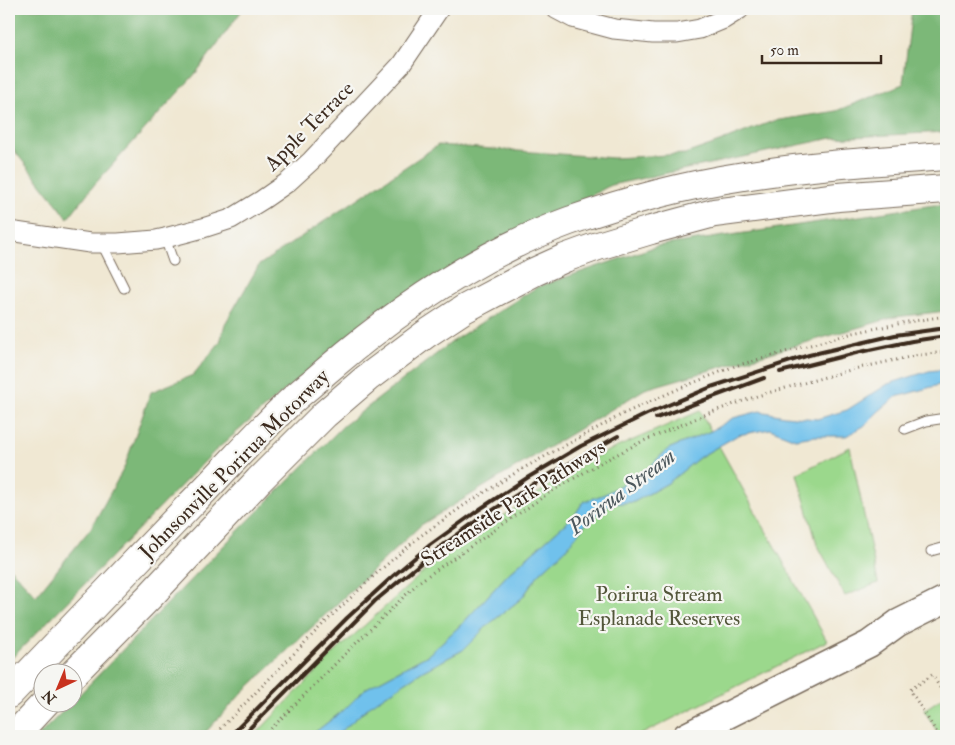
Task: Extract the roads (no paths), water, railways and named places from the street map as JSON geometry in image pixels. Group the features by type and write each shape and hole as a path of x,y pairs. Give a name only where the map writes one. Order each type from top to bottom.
{"highway":[{"name":"Johnsonville Porirua Motorway","path":"9,694 288,404 365,339 446,281 491,256 567,222 653,195 743,176 840,164 946,156"},
{"name":"Johnsonville Porirua Motorway","path":"82,665 325,414 367,378 426,334 464,309 565,258 598,246 714,213 838,197 946,189"},
{"path":"14,736 37,712"}],"main road":[{"path":"686,736 869,644 898,623 946,599"},
{"path":"869,644 895,636 946,612"}],"street":[{"name":"Apple Terrace","path":"9,231 96,244 156,240 231,219 288,182 311,161 401,65 439,9"},
{"path":"556,9 573,18 614,29 652,33 677,33 700,29 724,19 740,9"}],"lane":[{"path":"166,238 173,261"},
{"path":"96,244 124,288"},
{"path":"905,429 926,421 946,418"},
{"path":"931,551 946,547"}],"water":[{"name":"Porirua Stream","path":"946,369 946,383 896,397 864,426 846,436 815,436 795,439 770,429 738,435 700,457 668,483 634,502 610,504 588,521 566,549 538,575 522,598 488,625 463,650 423,671 371,705 336,736 310,736 344,710 365,689 428,655 463,623 509,573 575,515 583,502 605,494 645,471 668,449 711,431 733,418 760,411 784,416 817,419 847,410 888,384 929,371"}],"railway":[{"path":"230,736 347,618 430,545 527,478 581,446 647,414 711,387 809,355 895,335 946,328"},
{"path":"780,372 860,352 946,336"},
{"path":"656,418 764,378"},
{"path":"242,736 375,601 439,548 476,521 540,480 618,436"}],"park label":[{"name":"Porirua Stream Esplanade Reserves","path":"659,606"}]}
